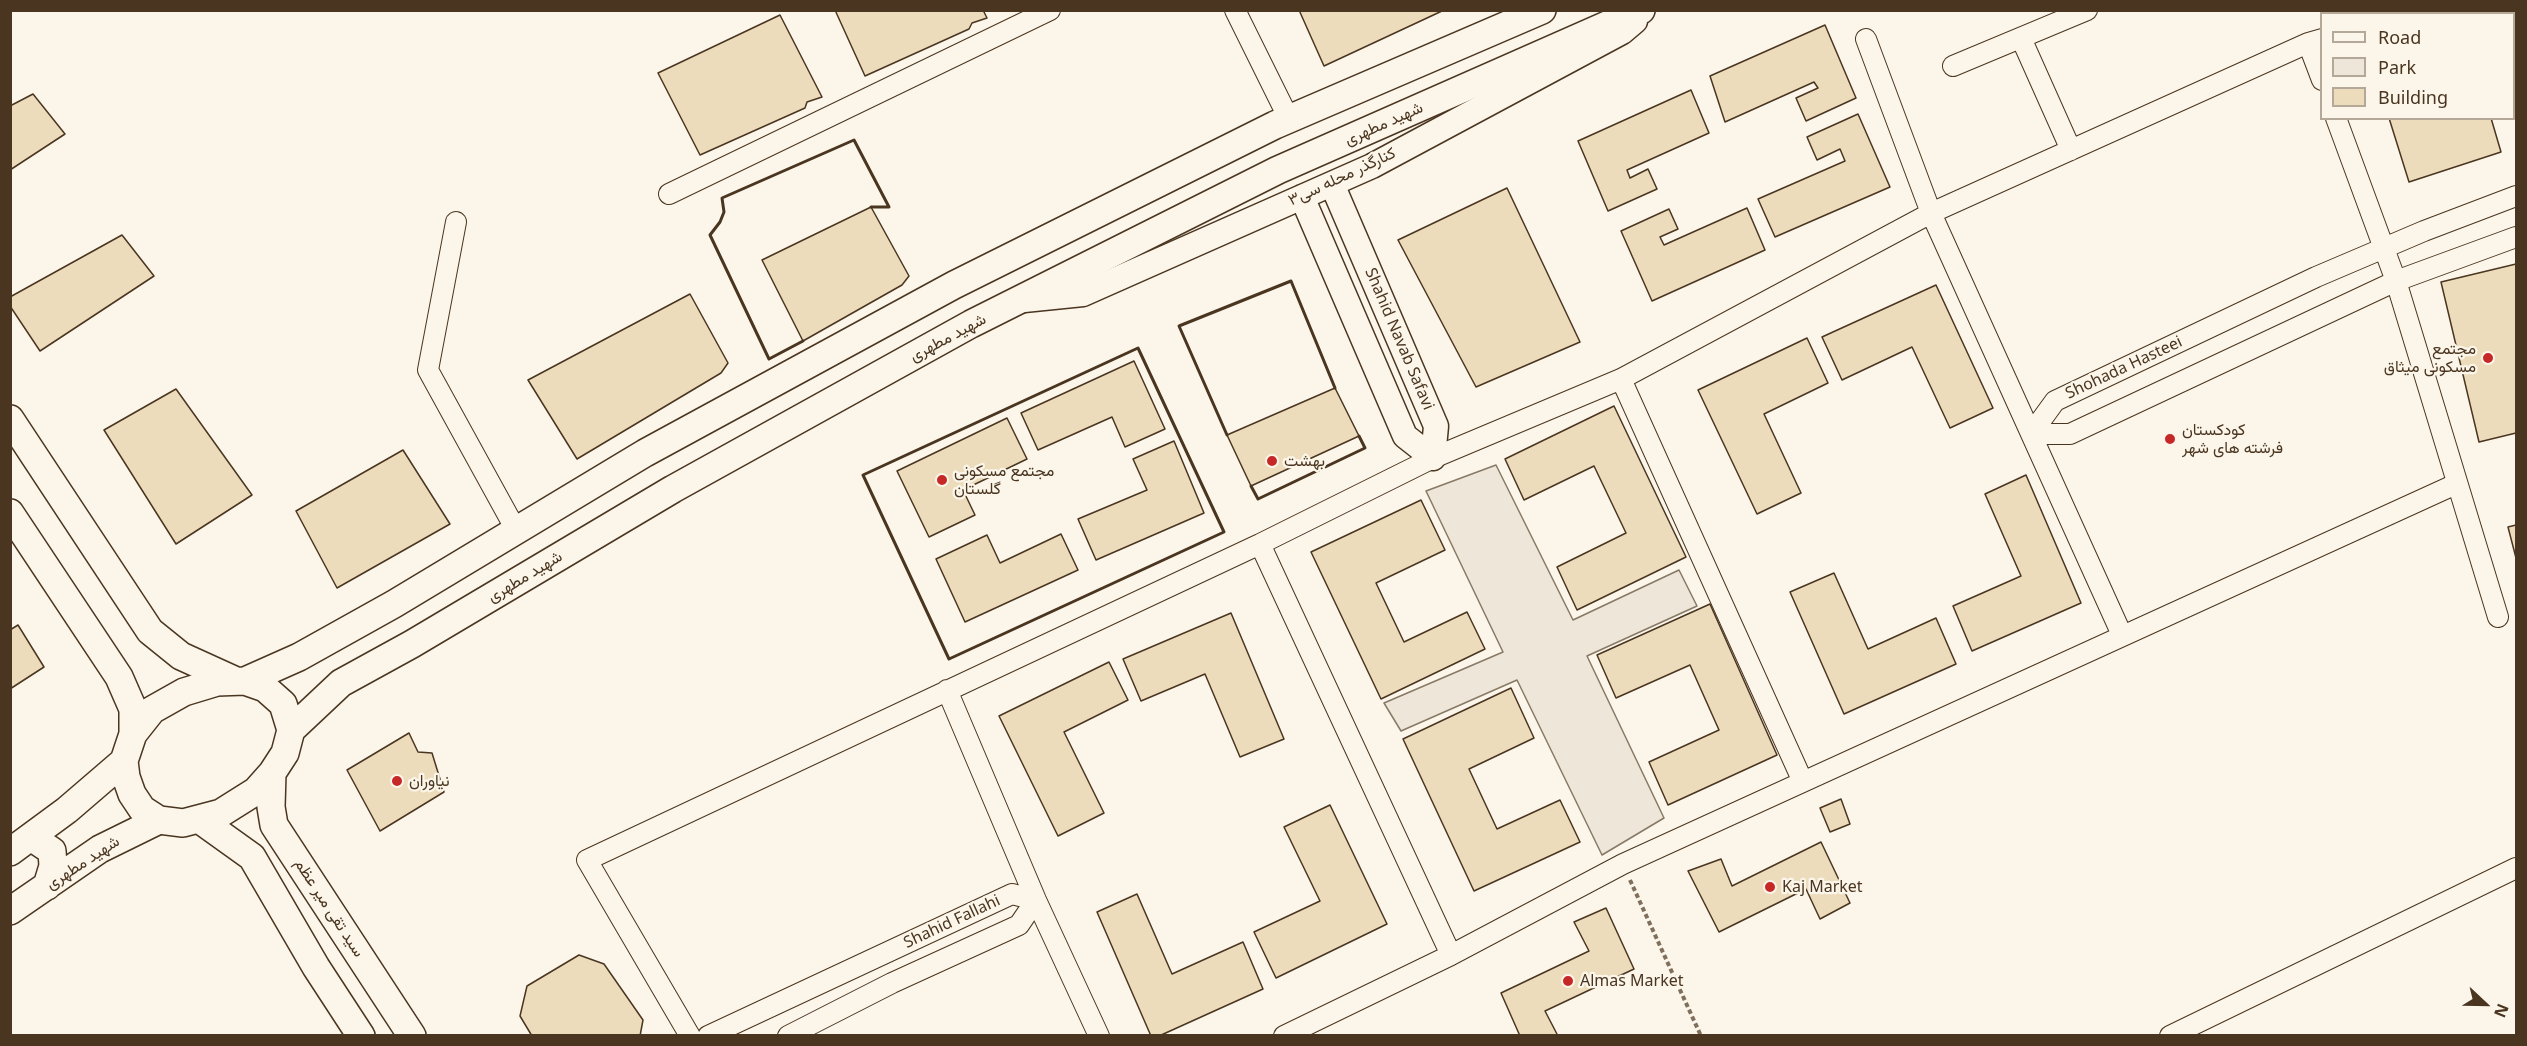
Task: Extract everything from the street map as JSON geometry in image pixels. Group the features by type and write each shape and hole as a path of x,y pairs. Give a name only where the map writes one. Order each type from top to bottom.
{"main road":[{"path":"133,734 152,710 184,692 217,682 241,681 299,657 645,453 954,285 1289,119 1542,10"},
{"name":"شهید مطهری","path":"291,730 341,683 673,489 1018,301 1278,170 1641,10"},
{"path":"10,419 150,631 181,656 241,681 265,688 283,704 291,730 285,753 256,791 221,813 183,823 159,820 142,809 132,794 126,777 124,761 133,734 133,709 119,677 10,513"},
{"path":"353,626 351,644 354,655 370,667"},
{"path":"21,844 67,810 124,761"},
{"name":"سید تقی میر عظم","path":"272,773 274,825 412,1035"},
{"path":"199,819 252,857 316,967 361,1035"},
{"name":"شهید مطهری","path":"10,911 100,849 159,820"},
{"path":"21,844 52,851 53,866 47,886"}],"street":[{"path":"669,194 1050,10"},
{"path":"1235,10 1289,119"},
{"name":"کنارگذر محله سی۳","path":"1018,301 1083,294 1372,166 1622,32 1648,10"},
{"path":"1953,66 2087,10"},
{"path":"2020,38 2071,150"},
{"path":"1866,39 1931,213 2122,635"},
{"path":"690,1035 587,860 1260,544 1433,458 1621,379 1931,213 2315,41 2320,69"},
{"path":"2337,120 2396,281 2498,617"},
{"name":"Shahid Navab Safavi","path":"1332,184 1436,426 1433,458"},
{"name":"Shohada Hasteei","path":"2031,434 2055,401 2316,277 2517,196"},
{"name":"Shahid Navab Safavi","path":"1302,197 1406,436 1433,458"},
{"path":"1320,238 1326,223 1336,220 1352,228"},
{"path":"456,222 428,370 516,530"},
{"path":"2031,434 2070,434 2396,281 2517,237"},
{"path":"1621,379 1803,782"},
{"path":"1284,1035 1450,955 1623,864 2456,484"},
{"path":"1260,544 1450,955"},
{"path":"947,690 1036,900 1099,1035"},
{"path":"2170,1035 2517,868"},
{"name":"Shahid Fallahi","path":"708,1035 1012,894 1036,900 1018,925 892,983 788,1035"}],"path":[{"path":"1623,864 1701,1035"}],"green space":[{"path":"1496,465 1573,620 1679,570 1697,606 1587,656 1664,818 1602,855 1517,680 1401,731 1384,703 1503,652 1426,491"}],"building":[{"path":"835,10 983,10 987,18 972,23 969,29 865,76"},
{"path":"1299,10 1441,10 1442,11 1324,66"},
{"path":"780,15 822,97 807,102 805,108 700,155 658,73"},
{"path":"1825,25 1856,98 1806,121 1796,98 1818,88 1814,82 1725,122 1710,76"},
{"path":"1691,90 1709,133 1627,170 1630,178 1648,169 1657,189 1608,211 1578,141"},
{"path":"33,94 65,134 10,170 10,106"},
{"path":"1858,114 1890,187 1775,237 1758,199 1845,161 1840,149 1817,160 1807,137"},
{"path":"2390,120 2492,120 2501,152 2409,182"},
{"path":"1507,188 1580,342 1476,387 1398,240"},
{"path":"871,207 909,276 902,285 803,341 762,260"},
{"path":"1747,208 1765,250 1652,301 1621,231 1669,209 1678,229 1660,237 1664,245"},
{"path":"122,235 154,276 40,351 10,306 10,297"},
{"name":"مجتمع مسکونی میثاق","path":"2516,264 2516,433 2479,442 2441,282"},
{"path":"1936,285 1993,408 1950,428 1912,347 1842,380 1822,337"},
{"path":"690,294 728,363 721,373 577,459 528,380"},
{"path":"1807,338 1828,383 1764,414 1801,493 1757,514 1698,390"},
{"name":"مجتمع مسکونی گلستان","path":"1134,361 1165,429 1125,447 1112,417 1038,450 1021,413"},
{"name":"بهشت","path":"1335,388 1359,436 1251,486 1227,435"},
{"path":"176,389 252,495 176,544 104,430"},
{"path":"1614,406 1686,557 1577,610 1557,567 1626,533 1594,466 1524,500 1505,459"},
{"name":"مجتمع مسکونی گلستان","path":"1007,418 1027,459 963,490 975,515 929,537 897,471"},
{"name":"مجتمع مسکونی گلستان","path":"1174,441 1204,513 1096,560 1078,519 1147,490 1133,459"},
{"path":"403,450 450,524 337,588 296,511"},
{"path":"2026,475 2081,603 1972,651 1953,606 2021,576 1985,494"},
{"path":"1421,500 1445,550 1376,583 1404,642 1467,612 1485,649 1381,699 1311,552"},
{"path":"2516,525 2516,558 2508,527"},
{"name":"مجتمع مسکونی گلستان","path":"1061,534 1078,570 965,622 936,559 987,535 1000,563"},
{"path":"1834,573 1868,649 1936,618 1956,664 1844,714 1790,592"},
{"path":"1710,604 1777,755 1668,805 1649,762 1719,730 1690,665 1616,698 1597,655"},
{"path":"1231,613 1284,739 1240,757 1205,674 1141,701 1123,659"},
{"path":"18,625 44,667 10,689 10,630"},
{"path":"1109,662 1128,700 1064,732 1104,813 1058,836 999,716"},
{"path":"1511,688 1534,738 1469,769 1497,829 1560,800 1580,842 1474,891 1403,739"},
{"name":"نیاوران","path":"409,733 418,752 432,753 444,792 380,831 347,770"},
{"path":"1841,799 1850,824 1830,832 1820,808"},
{"path":"1330,805 1387,924 1276,978 1254,932 1320,901 1284,827"},
{"name":"Kaj Market","path":"1821,842 1850,903 1820,919 1806,889 1719,932 1688,871 1721,859 1732,886"},
{"path":"1137,894 1172,974 1243,942 1263,989 1159,1036 1151,1036 1097,912"},
{"name":"Almas Market","path":"1606,908 1634,969 1545,1011 1558,1036 1520,1036 1501,993 1589,951 1574,922"},
{"path":"579,955 604,964 643,1020 640,1036 532,1036 520,1016 527,986"}],"wall":[{"path":"803,341 769,359 710,235 724,212 722,198 854,140 889,207 871,207"},
{"path":"1227,435 1179,326 1291,281 1335,388"},
{"path":"1138,348 1224,532 949,659 863,475 1138,348"},
{"path":"1251,486 1258,499 1365,448 1359,436"}],"place":[{"name":"مجتمع مسکونی میثاق","path":"2488,358"},
{"name":"کودکستان فرشته های شهر","path":"2170,439"},
{"name":"بهشت","path":"1272,461"},
{"name":"مجتمع مسکونی گلستان","path":"942,480"},
{"name":"نیاوران","path":"397,781"},
{"name":"Kaj Market","path":"1770,887"},
{"name":"Almas Market","path":"1568,981"}]}
